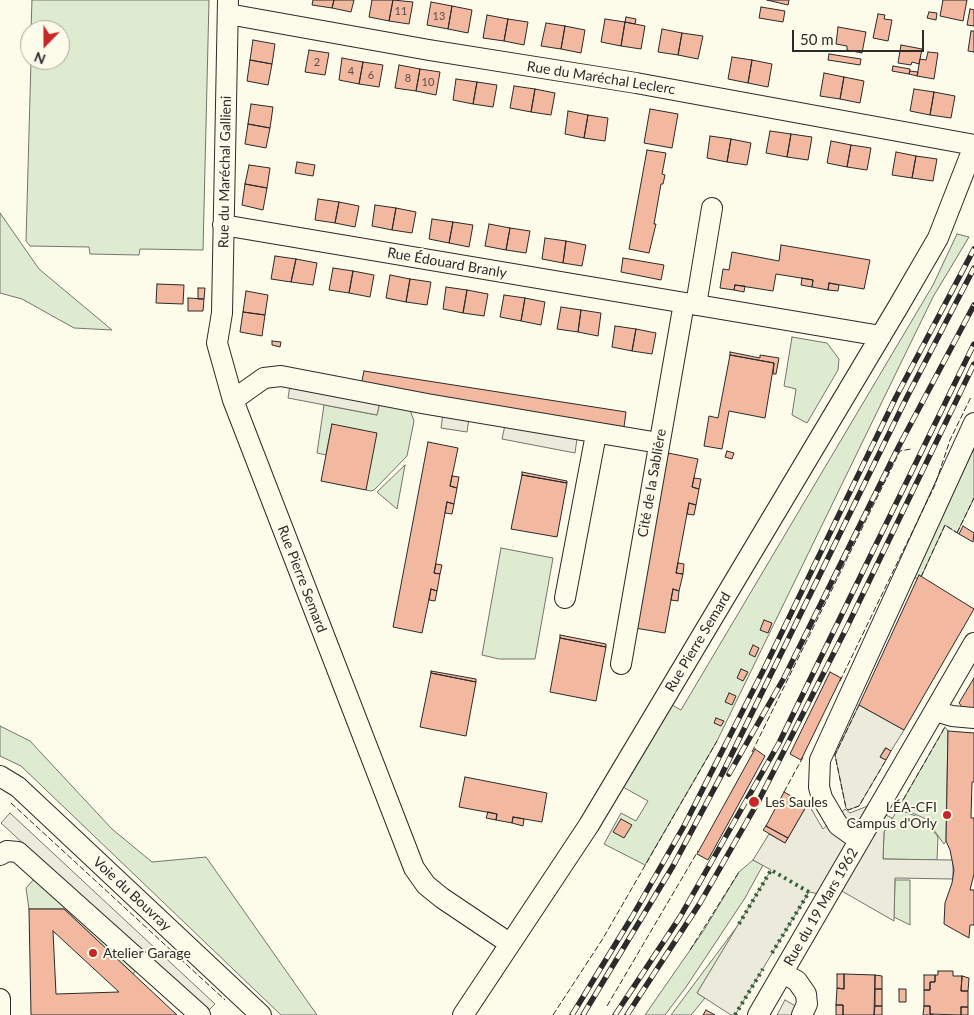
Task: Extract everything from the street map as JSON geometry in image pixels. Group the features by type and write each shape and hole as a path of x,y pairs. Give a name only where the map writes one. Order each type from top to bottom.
{"street":[{"name":"Rue du Maréchal Leclerc","path":"228,7 429,50 636,83 974,145"},
{"name":"Rue du Maréchal Gallieni","path":"217,343 222,313 228,7"},
{"name":"Rue Pierre Semard","path":"463,1015 589,825 881,336 938,238 974,145"},
{"name":"Cité de la Sablière","path":"621,664 684,303 712,208"},
{"name":"Rue Édouard Branly","path":"224,225 684,303"},
{"path":"684,303 881,336"},
{"name":"Rue Pierre Semard","path":"217,343 232,400 414,868 426,885 442,898 509,943"},
{"path":"232,400 264,378 281,376 596,434 659,443"},
{"path":"859,840 838,825 822,798 819,787 820,760 974,423"},
{"path":"565,598 596,434"},
{"name":"Rue du 19 Mars 1962","path":"758,1015 974,643"},
{"path":"935,711 952,716 974,718"},
{"name":"Voie du Bouvray","path":"0,776 18,787 250,1011"},
{"path":"0,855 7,851 18,852 200,1015"},
{"path":"783,973 797,981 806,994 807,1004 802,1015"},
{"path":"0,999 0,1015"}],"green space":[{"path":"32,0 209,0 203,250 140,249 139,255 90,254 89,247 30,246 26,241 31,70 70,70 70,20 31,20"},
{"path":"0,213 39,269 112,330 74,328 22,299 0,293"},
{"path":"957,234 969,237 933,297 717,741 645,865 604,844 621,813 636,821 648,801 623,787 672,705 681,710 933,285"},
{"path":"792,337 827,343 839,359 838,370 807,423 792,415 796,389 784,386"},
{"path":"380,401 410,410 414,421 407,456 371,491 366,490 332,424 326,455 317,453 324,405 377,415"},
{"path":"974,448 974,498 957,533 945,525 921,577 918,579 914,577"},
{"path":"405,465 397,509 377,492"},
{"path":"501,548 553,558 535,659 499,659 482,655"},
{"path":"0,726 30,741 112,829 152,862 206,857 317,1015 281,1015 21,766 0,756"},
{"path":"945,727 948,731 946,841 944,844 926,819 899,807"},
{"path":"898,809 918,817 938,837 937,860 883,859 884,832"},
{"path":"753,860 763,865 745,898 686,987 665,1015 645,1015 704,930 739,872"},
{"path":"35,878 135,971 133,974 64,909 29,909 26,888"},
{"path":"895,880 910,880 910,925 894,917"},
{"path":"739,924 697,993 705,998 691,1015 671,1015"}],"shaded area":[{"path":"290,385 380,401 377,415 288,398"},
{"path":"443,414 469,419 467,432 441,428"},
{"path":"505,425 577,439 575,453 502,439"},
{"path":"859,705 904,730 891,751 885,748 880,757 886,760 859,806 848,810 835,755"},
{"path":"807,805 823,829 845,809 850,813 870,805 819,894 809,892 735,1015 731,1015 697,993 771,870 753,860 769,834 785,843"},
{"path":"10,813 215,1004 206,1013 1,823"},
{"path":"884,814 892,818 884,832 883,859 953,860 953,879 895,878 894,921 840,890"},
{"path":"785,1000 787,1001 810,1015 777,1015"}],"building":[{"path":"313,0 334,0 332,8 312,5"},
{"path":"334,0 354,0 351,12 332,8"},
{"path":"372,0 393,0 389,21 369,17"},
{"path":"393,0 413,2 409,24 389,21"},
{"path":"767,0 789,0 788,5"},
{"path":"943,0 967,0 963,21 940,16"},
{"path":"431,2 452,6 448,29 427,25"},
{"path":"452,6 472,10 468,33 448,29"},
{"path":"761,7 785,11 783,22 759,18"},
{"path":"970,9 974,10 974,26 967,25"},
{"path":"929,12 937,13 936,20 927,18"},
{"path":"878,14 885,15 884,19 892,20 888,41 873,38"},
{"path":"487,15 508,19 504,41 483,38"},
{"path":"626,17 636,19 635,24 625,22"},
{"path":"508,19 528,22 524,45 504,41"},
{"path":"605,19 625,22 621,46 601,42"},
{"path":"625,22 645,26 641,49 621,46"},
{"path":"546,23 565,26 561,49 541,46"},
{"path":"565,26 585,30 581,53 561,49"},
{"path":"838,27 866,32 862,53 847,50 847,46 836,44"},
{"path":"662,29 682,33 678,55 658,52"},
{"path":"971,31 974,31 974,52 968,51"},
{"path":"682,33 703,36 698,59 678,55"},
{"path":"253,40 275,44 272,64 250,60"},
{"path":"901,45 922,49 919,64 912,62 911,65 898,63"},
{"path":"309,50 329,53 325,75 305,72"},
{"path":"928,52 938,53 934,79 917,76 920,59 926,60"},
{"path":"829,54 861,59 860,65 828,60"},
{"path":"732,57 752,60 748,83 728,79"},
{"path":"342,58 363,62 359,84 339,80"},
{"path":"250,60 272,64 268,85 247,81"},
{"path":"752,60 772,64 768,87 748,83"},
{"path":"363,62 383,65 379,87 359,84"},
{"path":"399,65 420,69 416,91 395,88"},
{"path":"893,66 910,69 909,74 892,71"},
{"path":"420,69 440,72 436,95 416,91"},
{"path":"910,71 918,72 917,76 909,74"},
{"path":"824,73 844,77 840,99 820,96"},
{"path":"844,77 864,81 860,103 840,99"},
{"path":"456,79 477,82 473,104 453,100"},
{"path":"477,82 497,85 493,107 473,104"},
{"path":"514,86 535,89 531,112 510,108"},
{"path":"535,89 555,93 551,115 531,112"},
{"path":"914,89 934,92 930,115 910,111"},
{"path":"934,92 955,96 951,118 930,115"},
{"path":"251,104 273,107 270,128 248,124"},
{"path":"650,109 678,114 672,148 644,143"},
{"path":"568,111 588,115 584,138 565,134"},
{"path":"588,115 608,118 605,141 584,138"},
{"path":"248,124 270,128 266,148 245,144"},
{"path":"770,131 791,134 787,157 766,153"},
{"path":"791,134 812,137 808,160 787,157"},
{"path":"710,136 731,139 727,162 707,158"},
{"path":"731,139 751,143 747,165 727,162"},
{"path":"831,141 851,145 847,167 827,163"},
{"path":"851,145 871,148 867,170 847,167"},
{"path":"647,150 666,153 662,174 665,175 663,184 661,184 654,224 656,224 649,253 629,249"},
{"path":"896,152 916,156 912,178 892,175"},
{"path":"916,156 937,159 933,181 912,178"},
{"path":"297,162 315,165 313,176 295,173"},
{"path":"249,165 270,168 267,188 245,184"},
{"path":"245,184 267,188 263,210 242,205"},
{"path":"318,199 339,202 335,223 315,220"},
{"path":"339,202 359,206 355,227 335,223"},
{"path":"375,205 396,208 392,230 372,226"},
{"path":"396,208 416,212 412,233 392,230"},
{"path":"432,219 453,222 449,243 429,239"},
{"path":"453,222 473,225 469,247 449,243"},
{"path":"489,224 510,228 506,250 485,246"},
{"path":"510,228 530,231 526,253 506,250"},
{"path":"545,238 566,241 563,263 542,259"},
{"path":"566,241 586,245 582,266 563,263"},
{"path":"781,245 870,260 864,289 829,283 828,290 812,287 813,280 776,274 773,291 735,285 734,290 720,288 723,269 729,270 732,252 779,261"},
{"path":"275,256 296,259 291,282 271,279"},
{"path":"623,258 664,265 661,280 621,272"},
{"path":"296,259 317,263 313,285 291,282"},
{"path":"333,268 353,271 349,293 329,290"},
{"path":"353,271 374,275 370,297 349,293"},
{"path":"390,275 410,279 406,302 386,298"},
{"path":"802,278 813,280 812,287 801,285"},
{"path":"410,279 431,282 427,305 406,302"},
{"path":"829,283 839,285 838,291 828,290"},
{"path":"157,284 184,285 183,304 156,303"},
{"path":"735,285 745,286 744,292 734,290"},
{"path":"446,287 467,290 463,313 443,309"},
{"path":"198,288 205,288 204,299 198,299"},
{"path":"467,290 488,294 484,316 463,313"},
{"path":"246,291 268,295 265,315 243,312"},
{"path":"504,295 525,298 521,321 500,317"},
{"path":"188,298 204,299 203,311 188,311"},
{"path":"525,298 545,302 541,325 521,321"},
{"path":"561,307 581,310 578,332 557,329"},
{"path":"581,310 601,313 598,336 578,332"},
{"path":"243,312 265,315 262,336 240,332"},
{"path":"615,326 636,329 632,351 612,347"},
{"path":"636,329 656,333 652,354 632,351"},
{"path":"272,341 281,342 280,347 272,345"},
{"path":"730,352 760,358 760,355 779,358 776,374 773,374 774,363 730,355"},
{"path":"730,355 774,363 765,418 729,411 722,449 704,446 709,416 718,418"},
{"path":"364,371 626,412 624,427 361,385"},
{"path":"332,424 377,433 366,490 321,481"},
{"path":"428,442 458,448 450,486 457,488 454,504 447,502 434,573 440,574 437,591 431,589 422,633 393,627"},
{"path":"727,451 734,453 732,459 725,457"},
{"path":"668,453 698,459 692,487 699,489 696,505 689,503 676,573 683,574 679,591 673,589 665,633 635,628"},
{"path":"522,472 567,481 567,483 522,475"},
{"path":"522,475 567,483 557,537 511,529"},
{"path":"452,476 459,477 457,488 450,486"},
{"path":"694,478 701,479 699,489 692,487"},
{"path":"447,502 454,504 452,514 445,513"},
{"path":"689,503 696,505 694,515 687,514"},
{"path":"963,526 974,533 973,542 959,534"},
{"path":"678,563 684,564 683,574 676,573"},
{"path":"436,564 442,565 440,574 434,573"},
{"path":"919,575 974,609 904,730 859,705"},
{"path":"431,589 437,591 435,601 429,600"},
{"path":"673,589 679,591 678,601 671,600"},
{"path":"764,620 772,623 768,633 760,630"},
{"path":"560,635 606,644 606,647 560,638"},
{"path":"560,638 606,647 596,701 550,692"},
{"path":"753,645 759,648 755,657 749,654"},
{"path":"741,669 748,672 743,681 737,678"},
{"path":"431,671 476,679 476,682 431,673"},
{"path":"830,672 841,678 801,760 790,754"},
{"path":"431,673 476,682 466,736 420,727"},
{"path":"974,678 974,708 963,708 959,703"},
{"path":"729,693 736,696 732,705 725,702"},
{"path":"716,718 724,721 721,726 714,723"},
{"path":"948,731 974,733 974,782 972,782 971,818 974,818 974,874 970,890 974,890 974,925 970,925 969,938 944,924 945,903 954,870 946,841"},
{"path":"886,748 891,751 886,760 880,757"},
{"path":"755,749 765,756 708,860 697,854"},
{"path":"465,777 547,793 542,822 513,817 512,823 496,820 497,814 459,807"},
{"name":"Les Saules","path":"784,792 807,805 788,838 766,826"},
{"path":"488,812 497,814 496,820 486,818"},
{"path":"513,817 524,819 523,826 512,823"},
{"path":"621,819 632,825 624,838 613,832"},
{"path":"766,826 788,838 785,843 763,830"},
{"name":"Atelier Garage","path":"29,909 64,909 177,1015 31,1015","holes":["53,931 119,992 56,994"]},
{"path":"938,971 953,971 953,976 962,976 961,991 968,991 968,1007 961,1007 961,1015 930,1014 930,1006 924,1006 924,990 930,990 930,982 935,982 935,975 938,975"},
{"path":"837,974 844,974 844,989 837,988"},
{"path":"844,974 875,975 874,1015 843,1015 843,1005 836,1005 837,988 844,989"},
{"path":"875,975 882,976 882,989 875,989"},
{"path":"924,975 935,975 935,982 930,982 930,990 924,990"},
{"path":"962,976 969,978 968,991 961,991"},
{"path":"875,989 882,989 882,1006 875,1006"},
{"path":"899,989 906,989 906,1002 899,1002"},
{"path":"836,1005 843,1005 843,1015 836,1015"},
{"path":"875,1006 882,1006 882,1015 874,1015"},
{"path":"924,1006 930,1006 930,1014 934,1015 923,1015"},
{"path":"961,1007 968,1007 968,1015 961,1015"},
{"path":"706,1010 715,1015 703,1015"}],"railway":[{"path":"572,1015 632,917 684,826 766,665 896,397 974,249"},
{"path":"583,1015 673,866 722,774 907,397 974,268"},
{"path":"729,774 784,678 899,446 974,305"},
{"path":"615,1015 680,917 779,743 974,344"},
{"path":"627,1015 700,903 758,802 846,629 974,364"}],"hedge":[{"path":"739,924 771,870 809,892 772,953"},
{"path":"735,1015 763,969"}],"fence":[{"path":"840,681 935,485 950,440 971,397"},
{"path":"752,752 900,451 911,449"},
{"path":"957,533 974,498"},
{"path":"921,577 945,525 959,534"},
{"path":"859,705 835,755 848,810 859,806 886,760"},
{"path":"899,807 945,727"},
{"path":"553,1015 602,940 717,741"},
{"path":"784,792 803,757"},
{"path":"11,803 225,1000"},
{"path":"607,1006 698,851"},
{"path":"690,950 739,872"}],"place":[{"name":"Les Saules","path":"754,802"},
{"name":"LÉA-CFI Campus d'Orly","path":"947,815"},
{"name":"Atelier Garage","path":"93,953"}]}
